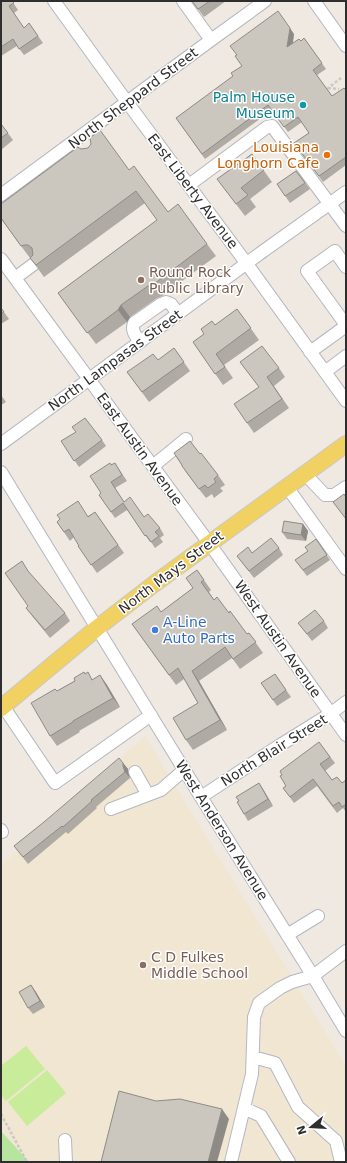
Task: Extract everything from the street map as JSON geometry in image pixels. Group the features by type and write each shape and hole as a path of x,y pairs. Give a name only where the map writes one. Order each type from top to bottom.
{"main road":[{"name":"North Mays Street","path":"2,707 97,628 209,543 346,444"}],"street":[{"name":"East Liberty Avenue","path":"54,1 346,401"},
{"path":"183,1 211,40"},
{"name":"North Sheppard Street","path":"1,195 82,142 127,102 265,1"},
{"path":"314,1 346,46"},
{"path":"189,185 267,127 272,126 346,226"},
{"name":"North Lampasas Street","path":"1,444 346,192"},
{"path":"310,352 346,326 307,271 335,251 346,267"},
{"name":"East Austin Avenue","path":"1,259 209,543"},
{"path":"15,278 34,264"},
{"path":"140,342 133,332 132,327 134,323 166,302 170,304 178,314"},
{"path":"324,372 346,356"},
{"path":"153,466 186,439"},
{"name":"West Anderson Avenue","path":"1,472 346,1031"},
{"path":"305,474 325,495 334,495 346,487"},
{"path":"287,487 346,569"},
{"name":"West Austin Avenue","path":"209,543 346,735"},
{"name":"North Blair Street","path":"201,797 330,714 346,702"},
{"path":"2,707 55,783 151,715"},
{"path":"111,809 161,790 184,770"},
{"path":"135,772 148,795"},
{"path":"288,935 318,916"},
{"path":"231,1162 252,1074 254,1017 259,1003 280,988 292,982 313,976 346,951"},
{"path":"253,1057 275,1063 298,1107 336,1141 341,1162"},
{"path":"244,1108 261,1116 289,1162"},
{"path":"65,1140 66,1162"}],"path":[{"path":"339,89 327,88 341,78"},
{"path":"1,1114 27,1162"}],"shaded area":[{"name":"C D Fulkes Middle School","path":"145,736 346,1066 346,1162 29,1162 1,1131 1,865"}],"green space":[{"path":"26,1046 45,1069 6,1101 1,1095 1,1066"},
{"path":"47,1070 66,1093 27,1126 8,1102"},
{"path":"1,1131 29,1162 1,1162"}],"building":[{"path":"1,1 12,1 14,3 9,6 24,28 29,23 38,36 19,49 13,39 1,47"},
{"path":"192,1 210,1 198,9"},
{"path":"278,11 290,28 287,47 299,39 301,41 304,38 322,63 313,70 332,96 344,88 346,90 346,157 319,176 294,143 309,133 298,117 284,127 268,105 202,154 176,118 233,76 231,73 242,66 235,56 237,55 230,46"},
{"path":"1,124 8,133 1,138"},
{"path":"100,130 129,170 134,166 168,212 178,204 207,244 154,284 148,286 121,305 118,310 87,333 58,293 157,220 136,191 36,265 30,258 33,255 32,248 28,245 21,246 1,218 1,204 78,147 81,149 88,148 91,144 90,138"},
{"path":"252,154 264,170 241,188 248,195 236,204 217,179"},
{"path":"296,171 305,183 285,196 277,184"},
{"path":"237,309 251,328 216,354 225,367 215,374 193,342 204,334 201,329 212,321 215,325"},
{"path":"262,346 279,368 267,377 282,399 247,423 234,404 259,387 240,362"},
{"path":"174,348 184,362 142,392 127,372 153,354 158,360"},
{"path":"85,418 102,440 74,461 61,441 76,432 72,427"},
{"path":"190,441 218,475 214,479 216,482 208,488 205,485 199,489 174,453"},
{"path":"110,463 111,465 115,463 122,475 111,482 124,502 130,497 144,517 148,514 160,528 155,532 159,536 151,542 146,535 145,536 123,503 111,512 99,495 101,493 90,476"},
{"path":"344,494 346,497 346,519 333,502"},
{"path":"78,501 88,517 95,512 118,545 91,565 69,529 64,532 57,522 60,519 57,515"},
{"path":"284,521 303,524 301,535 282,532"},
{"path":"271,538 279,548 249,571 237,556 248,547 252,553"},
{"path":"316,539 327,555 303,570 295,560 308,551 305,547"},
{"path":"22,561 28,571 65,613 45,630 26,608 28,606 5,573"},
{"path":"197,570 204,580 201,582 214,600 217,597 229,613 230,611 247,634 249,633 256,642 233,659 225,647 192,671 220,720 186,740 173,718 198,703 178,668 169,675 132,624 157,606 161,612 193,588 186,578"},
{"path":"315,610 324,621 307,634 298,623"},
{"path":"84,672 85,674 88,672 92,680 100,675 113,698 50,736 31,703 55,689 57,691 75,681 74,678"},
{"path":"275,674 286,690 273,700 261,683"},
{"path":"319,742 330,757 320,764 332,780 337,777 342,783 346,780 346,804 342,807 339,802 333,806 313,779 290,797 283,788 286,786 280,776 282,775 280,771"},
{"path":"119,758 123,763 125,772 91,800 92,801 63,827 62,826 23,857 14,846"},
{"path":"259,783 268,799 244,814 237,802 239,801 236,797"},
{"path":"31,985 40,1001 28,1008 19,992"},
{"path":"119,1091 156,1101 180,1099 222,1109 208,1162 101,1162"}],"place":[{"name":"Palm House Museum","path":"303,105"},
{"name":"Louisiana Longhorn Cafe","path":"327,155"},
{"name":"Round Rock Public Library","path":"141,280"},
{"name":"A-Line Auto Parts","path":"155,630"},
{"name":"C D Fulkes Middle School","path":"143,965"}]}
